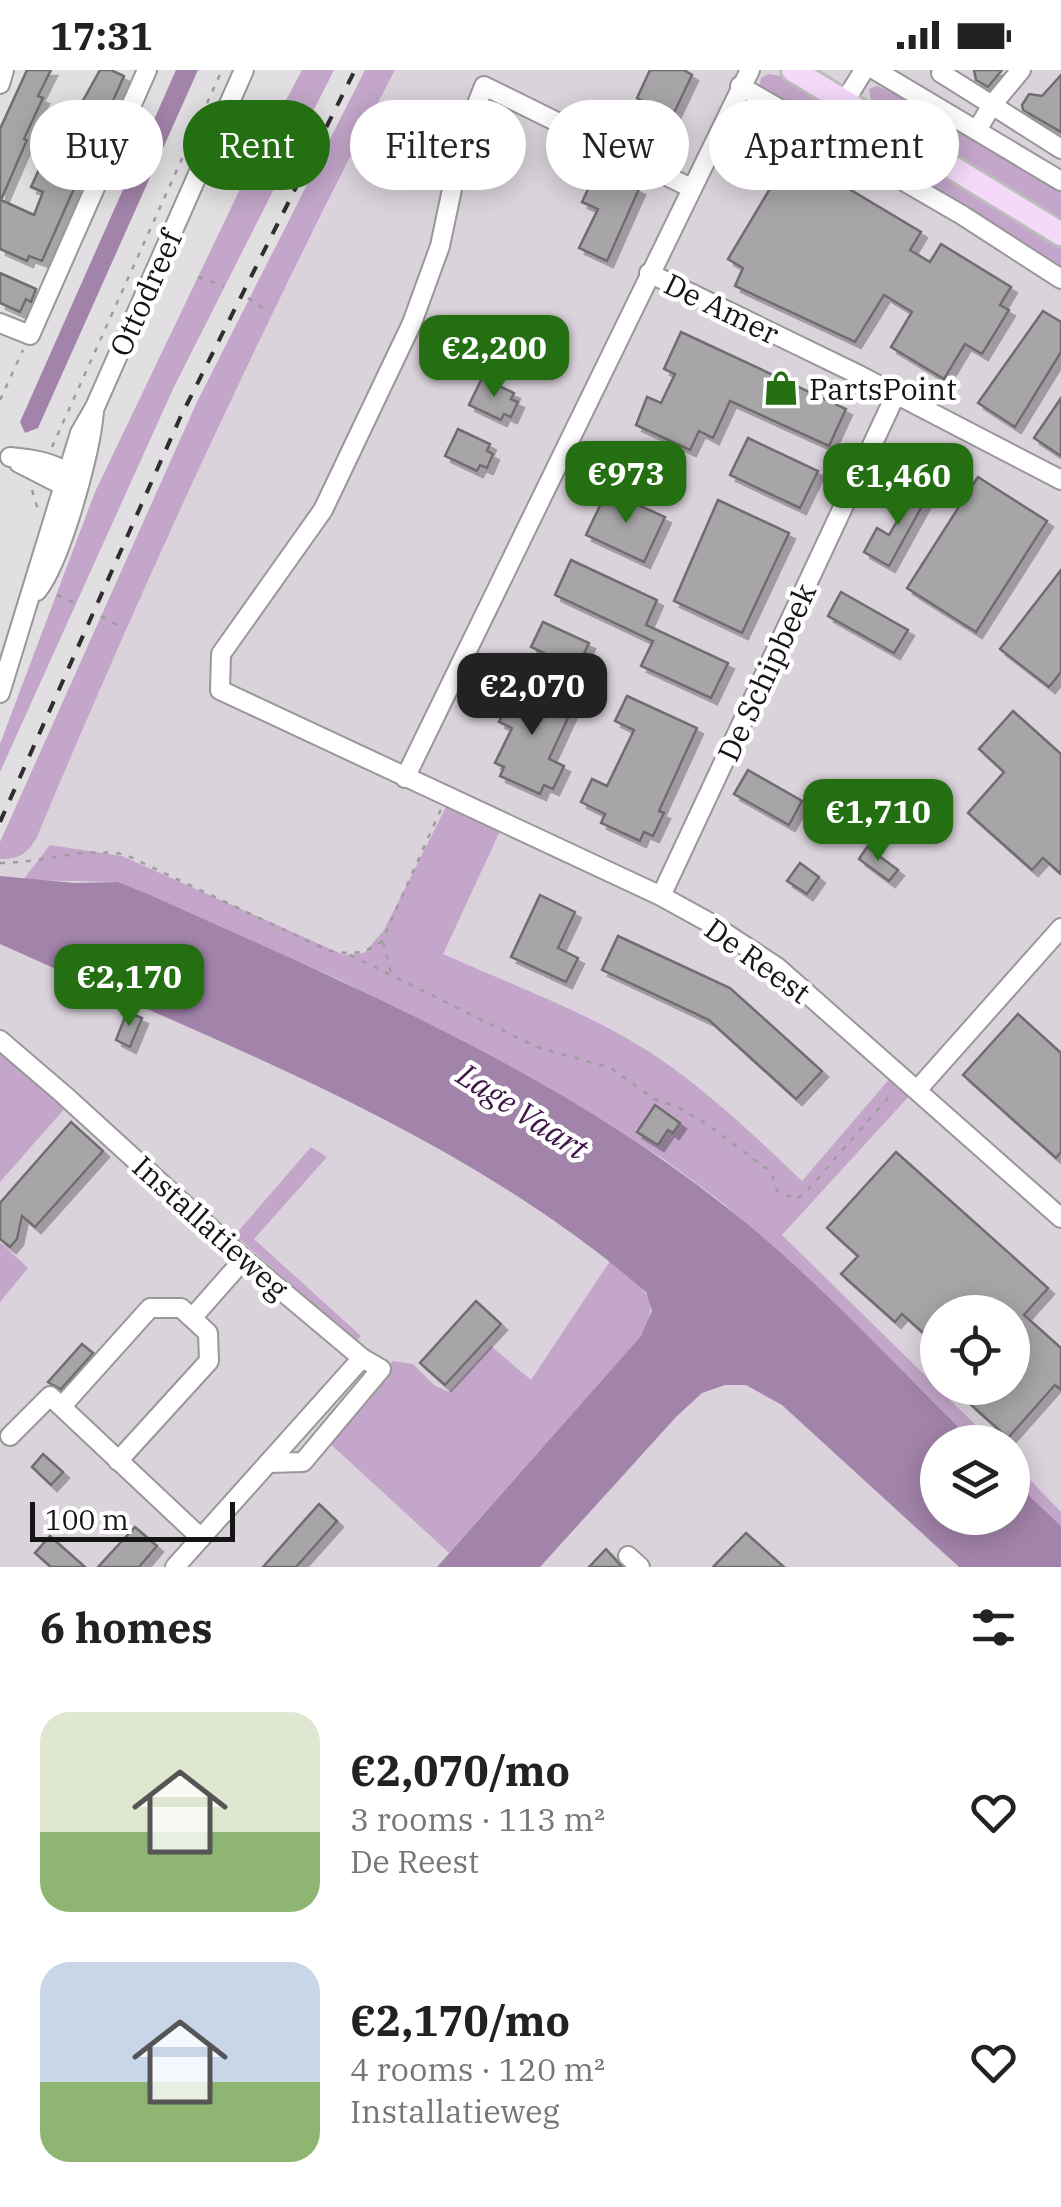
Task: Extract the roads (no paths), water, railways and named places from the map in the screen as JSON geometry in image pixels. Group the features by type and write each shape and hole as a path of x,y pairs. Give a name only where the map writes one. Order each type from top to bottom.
{"main road":[{"path":"793,70 844,100"},
{"path":"959,171 1061,234"}],"street":[{"path":"0,84 4,70"},
{"path":"0,323 30,335 147,70"},
{"name":"Ottodreef","path":"0,693 30,600 33,577 69,481 80,433 244,70"},
{"path":"847,100 864,70"},
{"path":"875,70 1061,181"},
{"path":"942,70 940,73 1061,149"},
{"path":"977,130 1021,70"},
{"path":"405,778 745,78 1061,279"},
{"name":"De Reest","path":"691,188 484,86 462,142 440,246 412,323 323,510 221,654 220,690 710,922 777,966 1061,1218"},
{"name":"De Amer","path":"650,273 1061,480"},
{"name":"De Schipbeek","path":"661,896 896,394"},
{"path":"5,454 29,458 69,481"},
{"path":"5,454 41,469"},
{"path":"911,1084 1061,928"},
{"name":"Installatieweg","path":"0,1040 244,1259 362,1358"},
{"path":"192,1318 244,1259"},
{"path":"62,1406 150,1308 181,1308 208,1333 210,1360 118,1462"},
{"path":"175,1567 268,1462 362,1358 381,1369 303,1462 268,1462"},
{"path":"10,1436 50,1396 201,1538"}],"water":[{"path":"176,70 198,70 163,148 163,100"},
{"path":"123,190 144,190 38,428 25,433 20,422"},
{"name":"Lage Vaart","path":"0,876 75,883 118,882 372,996 517,1070 587,1111 655,1155 755,1230 920,1388 920,1405 937,1405 957,1425 920,1425 920,1531 782,1405 746,1385 725,1385 702,1393 676,1417 540,1567 437,1567 641,1336 652,1311 646,1292 574,1235 419,1138 253,1056 0,944"},
{"path":"1030,1496 1061,1526 1061,1567 959,1567 924,1535 1030,1535"}],"railway":[{"path":"0,822 180,418 355,70"}],"place":[{"name":"PartsPoint","path":"781,388"}]}
